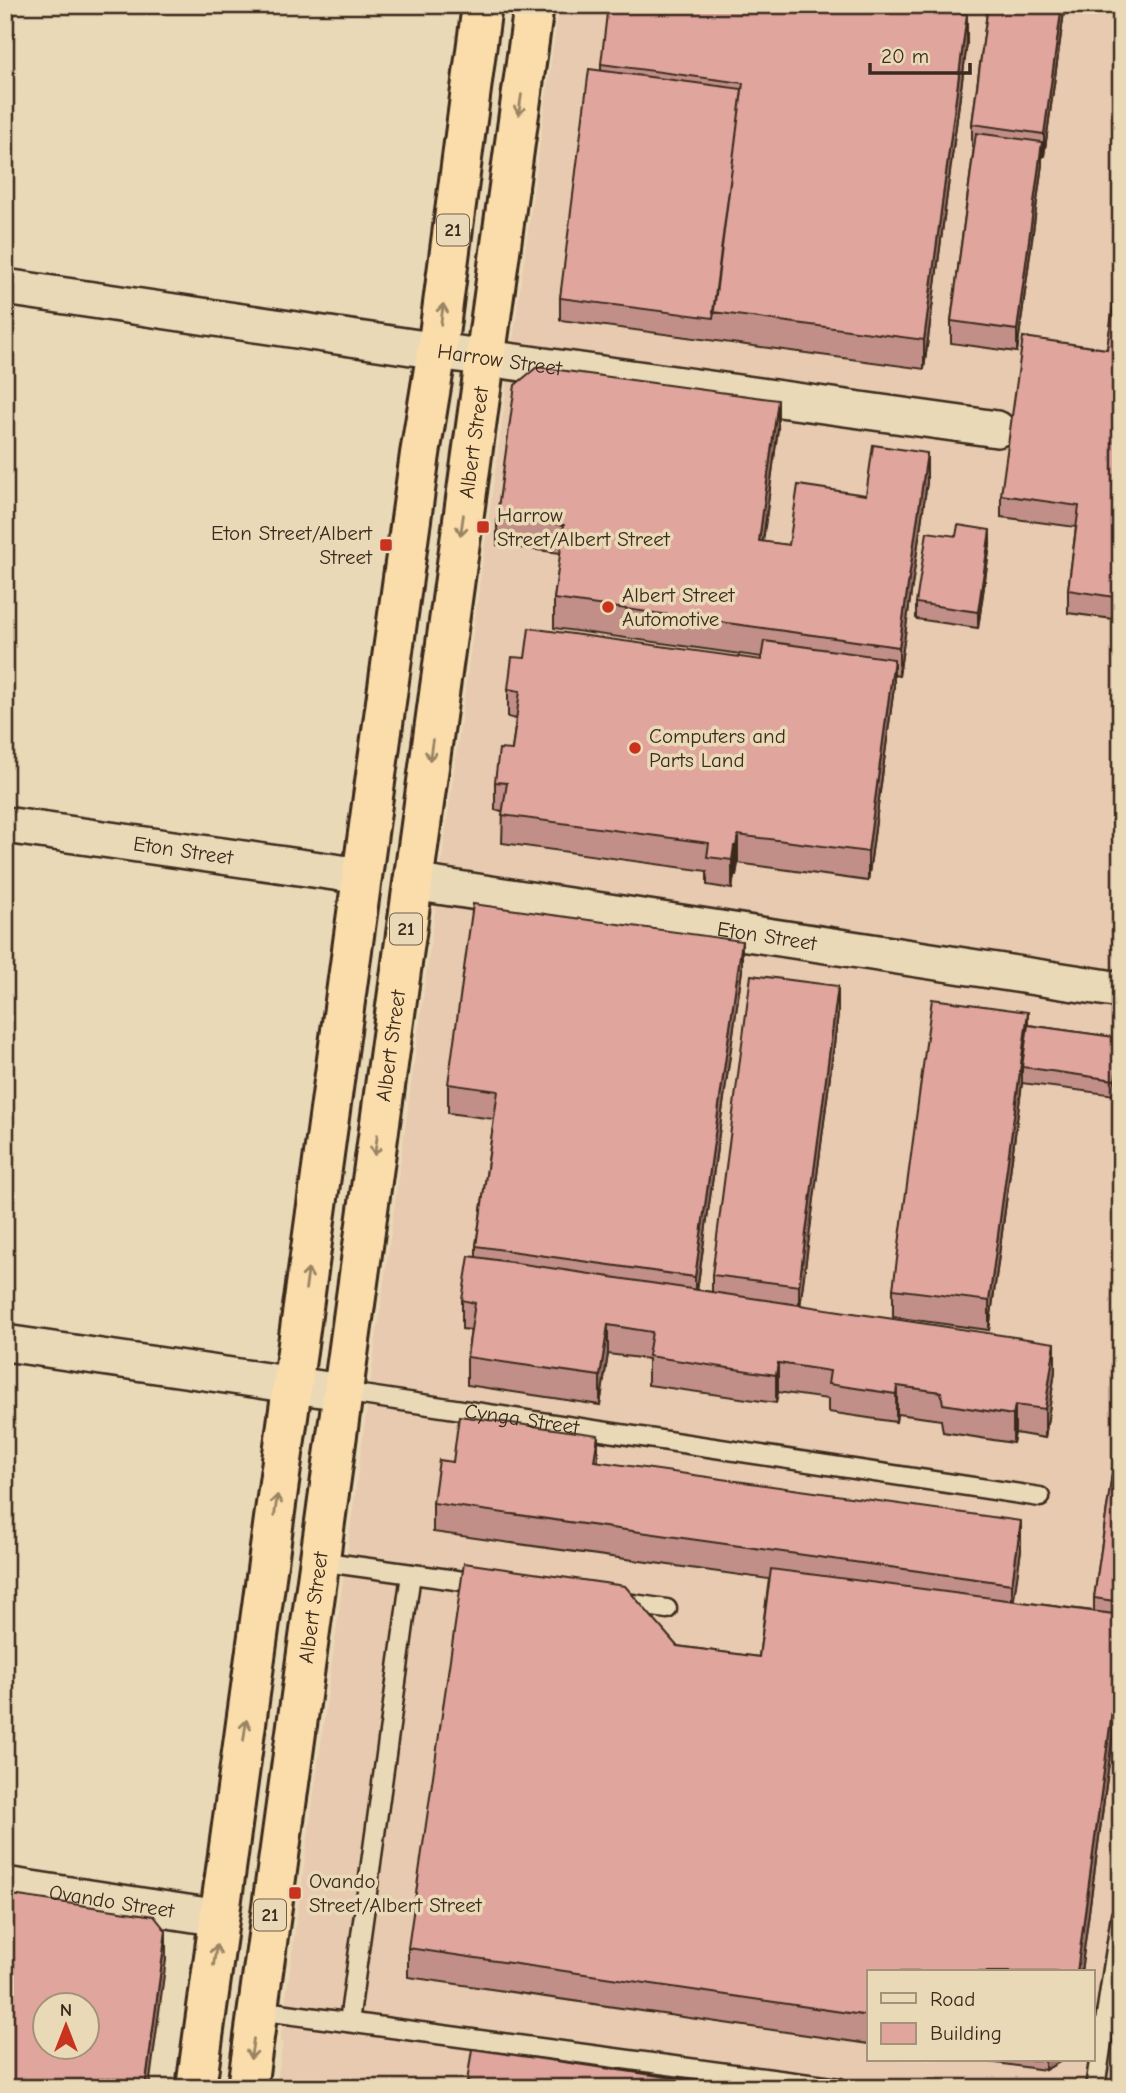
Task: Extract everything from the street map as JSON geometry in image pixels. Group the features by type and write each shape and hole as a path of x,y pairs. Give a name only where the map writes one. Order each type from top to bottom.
{"highway":[{"name":"21","path":"196,2088 420,454 437,351 482,5"},
{"name":"Albert Street","path":"247,2088 534,5"},
{"path":"420,454 471,461"},
{"path":"399,613 449,621"},
{"path":"362,876 412,882"},
{"path":"208,2003 257,2010"}],"street":[{"name":"Harrow Street","path":"5,286 485,358 997,429"},
{"name":"Eton Street","path":"5,825 362,876"},
{"name":"Eton Street","path":"412,882 1121,990"},
{"name":"Cynga Street","path":"5,1343 342,1392"},
{"name":"Ovando Street","path":"5,1885 220,1918"}],"lane":[{"name":"Cynga Street","path":"342,1392 1040,1497"},
{"path":"318,1561 505,1587"},
{"path":"349,2022 411,1574"},
{"path":"599,1600 667,1609"},
{"path":"1095,2088 1121,1916"},
{"path":"257,2010 839,2088"}],"shaded area":[{"path":"559,5 1121,5 1121,2088 276,2088 283,2042 280,2042"}],"building":[{"path":"608,5 900,5 967,14 924,340 713,312 743,83 601,64"},
{"path":"988,5 1062,5 1044,134 972,124"},
{"path":"589,69 742,89 713,318 560,298"},
{"path":"976,133 1042,142 1017,330 951,321"},
{"path":"1121,250 1121,598 1068,590 1079,506 1001,495 1023,337 1107,349"},
{"path":"537,367 778,400 759,541 789,545 798,485 866,495 873,445 927,453 899,647 554,599 564,525 497,516 515,385"},
{"path":"958,525 990,530 978,612 916,603 927,532 956,536"},
{"path":"529,628 761,660 764,641 894,659 868,852 738,835 732,860 707,857 709,843 502,815 507,783 495,782 499,749 512,750 520,691 508,689 512,657 525,658"},
{"path":"473,904 742,941 695,1277 476,1246 498,1091 448,1084"},
{"path":"751,975 838,986 799,1286 712,1275"},
{"path":"932,999 1028,1012 989,1301 893,1289"},
{"path":"1028,1025 1121,1038 1115,1080 1022,1067"},
{"path":"469,1256 1055,1343 1045,1409 1015,1405 1013,1415 943,1404 941,1392 897,1386 896,1394 828,1384 830,1371 778,1363 776,1375 648,1356 652,1332 608,1325 600,1376 467,1357 475,1303 462,1300"},
{"path":"1121,1412 1121,1602 1094,1598"},
{"path":"459,1416 598,1435 594,1461 1021,1521 1012,1584 433,1503 439,1460 453,1462"},
{"path":"464,1563 625,1586 677,1646 759,1657 771,1569 1121,1615 1121,1644 1077,1970 867,1970 867,2016 408,1948"},
{"path":"5,1894 154,1916 166,1931 145,2088 5,2088"},
{"path":"472,2049 743,2088 505,2088 467,2082"}],"place":[{"name":"Harrow Street/Albert Street","path":"483,527"},
{"name":"Eton Street/Albert Street","path":"386,545"},
{"name":"Albert Street Automotive","path":"608,607"},
{"name":"Computers and Parts Land","path":"635,748"},
{"name":"Ovando Street/Albert Street","path":"295,1893"}]}
